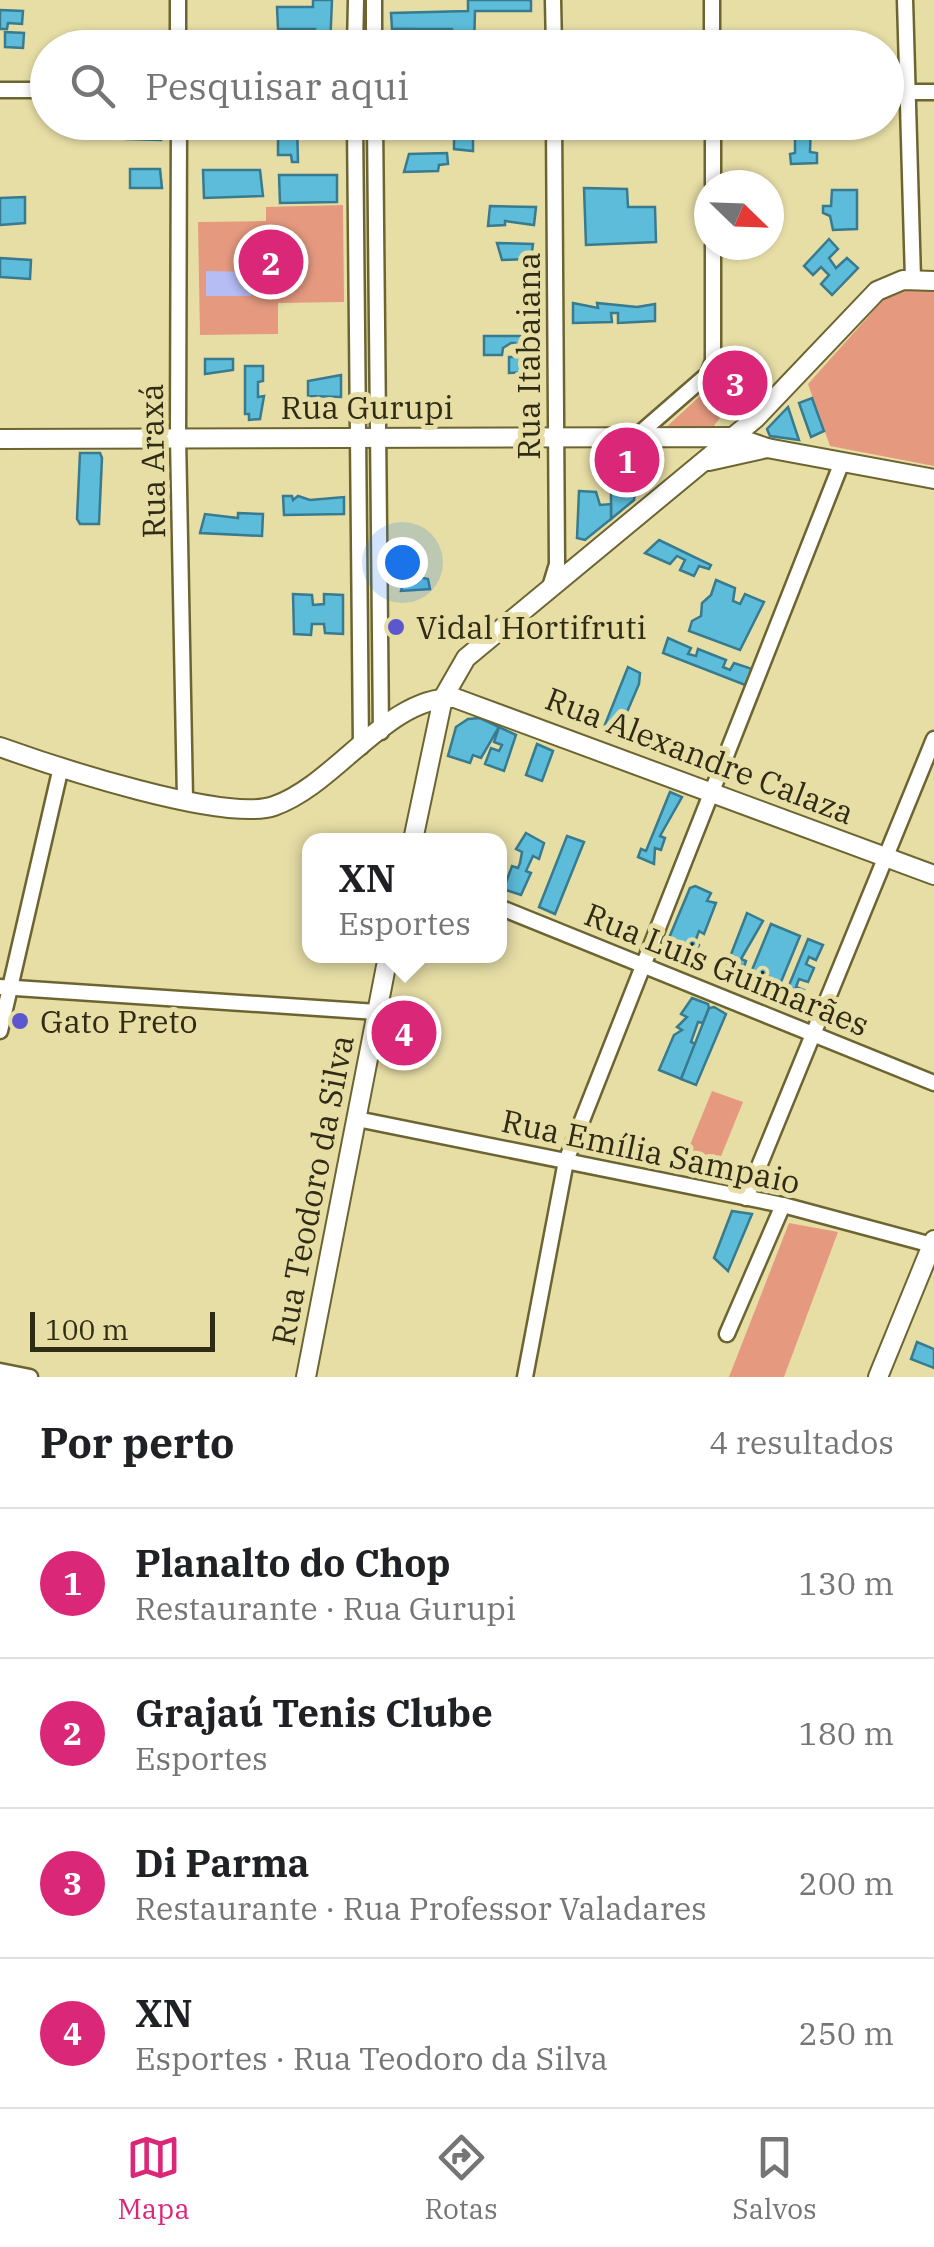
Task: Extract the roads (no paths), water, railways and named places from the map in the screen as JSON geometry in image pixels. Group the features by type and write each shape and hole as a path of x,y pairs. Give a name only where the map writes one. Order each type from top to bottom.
{"main road":[{"path":"414,833 442,698 466,658 734,437 877,291 891,282 934,281"},
{"name":"Rua Gurupi","path":"0,439 639,434 734,437 768,448 934,480"},
{"path":"697,464 768,448"},
{"path":"0,747 61,767 185,798 233,808 277,805 414,705 442,698"},
{"name":"Rua Alexandre Calaza","path":"442,698 478,704 934,874"},
{"name":"Rua Teodoro da Silva","path":"306,1377 386,963"},
{"path":"878,1377 933,1243"}],"street":[{"path":"178,0 178,30"},
{"path":"355,30 356,0"},
{"path":"374,0 374,30"},
{"path":"553,0 554,30"},
{"path":"712,0 712,30"},
{"path":"905,0 913,279"},
{"path":"0,90 30,90"},
{"path":"906,92 934,92"},
{"name":"Rua Araxá","path":"179,140 178,437 185,798"},
{"path":"355,140 361,747"},
{"path":"375,140 381,732"},
{"name":"Rua Itabaiana","path":"550,587 557,564 554,140"},
{"path":"712,140 712,170"},
{"path":"639,434 708,374 712,361 712,260"},
{"path":"525,1377 566,1161 842,462"},
{"path":"746,1198 934,739"},
{"path":"0,1031 4,987 61,767"},
{"name":"Rua Luis Guimarães","path":"507,910 934,1083"},
{"path":"4,987 376,1012"},
{"name":"Rua Emília Sampaio","path":"356,1119 783,1205 933,1243"},
{"path":"727,1334 783,1205"},
{"path":"0,1371 30,1377"}],"water":[{"path":"206,271 252,272 251,296 206,296"}],"place":[{"name":"Grajaú Tenis Clube","path":"271,262"},
{"name":"Di Parma","path":"735,383"},
{"name":"Planalto do Chop","path":"627,460"},
{"name":"Vidal Hortifruti","path":"396,627"},
{"name":"Gato Preto","path":"20,1021"},
{"name":"XN","path":"404,1033"}]}
